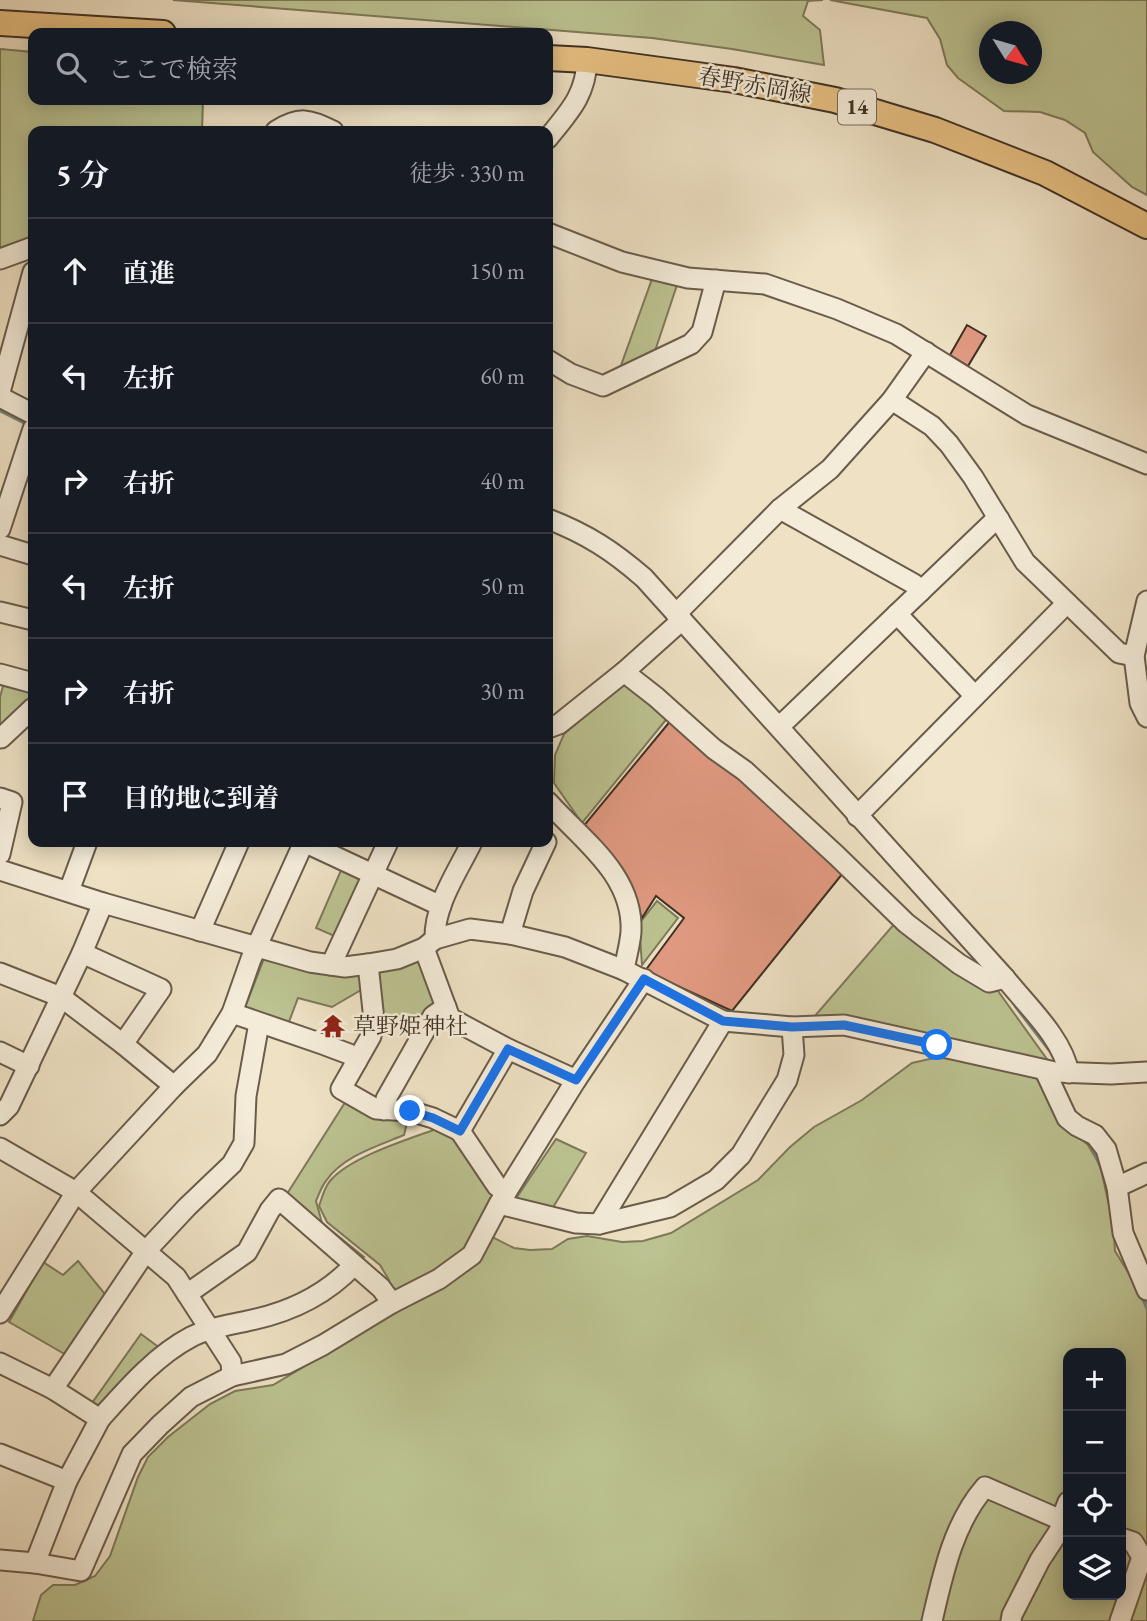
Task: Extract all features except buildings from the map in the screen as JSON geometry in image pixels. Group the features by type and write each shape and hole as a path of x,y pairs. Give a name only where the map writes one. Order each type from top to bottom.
{"main road":[{"path":"0,23 82,28"},
{"name":"春野赤岡線","path":"553,58 587,60 734,80 835,100 935,130 1045,173 1147,226"}],"street":[{"path":"553,132 574,106 586,80 587,60"},
{"path":"284,126 305,119 321,126"},
{"path":"553,235 622,262 688,278 765,284 849,314 896,334 1027,415 1147,464"},
{"path":"0,258 28,249"},
{"path":"553,363 571,374 603,386 691,344 702,332 716,281"},
{"path":"0,392 28,290"},
{"path":"553,726 624,672 780,509 830,469 892,400 926,352"},
{"path":"0,397 28,411"},
{"path":"892,400 932,426 949,444 1025,562 1119,653 1134,656"},
{"path":"28,439 7,482 1,544 28,553"},
{"path":"780,509 914,584 920,592"},
{"path":"779,727 999,519"},
{"path":"553,521 581,532 621,558 644,578 1004,978 1054,1039 1067,1062 1058,1072"},
{"path":"1147,601 1134,656 1140,703 1147,717"},
{"path":"858,816 1067,603"},
{"path":"0,612 28,619"},
{"path":"897,614 975,696"},
{"path":"624,672 745,771 906,923 959,964 989,982 1004,978"},
{"path":"0,674 28,682"},
{"path":"0,739 28,713"},
{"path":"0,798 12,802 0,854"},
{"path":"554,809 612,869 626,894 631,931 624,970"},
{"path":"69,891 85,847"},
{"path":"200,931 237,847"},
{"path":"2,1305 76,1192 207,1054 232,1013 257,946 302,847"},
{"path":"315,847 441,906"},
{"path":"331,965 386,847"},
{"path":"470,847 441,906 429,943 450,1018 508,1049 576,1080"},
{"path":"510,934 523,891 544,847"},
{"path":"0,870 310,962 331,965 368,964 397,959 429,943 470,929 510,934 565,947 624,970 723,1021 792,1027 826,1024 865,1028 1058,1072 1147,1072"},
{"path":"0,1115 9,1106 29,1066 103,902"},
{"path":"82,953 160,989 123,1044"},
{"path":"368,964 374,1020 371,1036 341,1089 376,1109 410,1111 460,1131 503,1198 576,1223 598,1224 670,1207 716,1180 741,1155 787,1080 794,1055 792,1027"},
{"path":"0,974 61,997 174,1086"},
{"path":"0,1560 81,1571 132,1454 160,1424 191,1397 232,1376 286,1364 439,1279 472,1255 503,1198 576,1080 644,979"},
{"path":"384,1110 386,1099 433,1016 446,1007"},
{"path":"232,1013 325,1045 357,1061"},
{"path":"598,1224 723,1021"},
{"path":"53,1389 146,1251 232,1164 244,1143 246,1096 259,1023"},
{"path":"460,1131 508,1049"},
{"path":"0,1052 29,1066"},
{"path":"1058,1072 1067,1118 1095,1135 1106,1149 1117,1186 1123,1233 1147,1290"},
{"path":"0,1148 76,1192 176,1277 231,1362 232,1376"},
{"path":"1117,1186 1147,1173"},
{"path":"187,1294 247,1252 279,1199 381,1288 392,1303"},
{"path":"35,1563 67,1481 100,1419 129,1387 164,1355 192,1336 210,1329 278,1315 310,1301 354,1265"},
{"path":"0,1363 53,1389 100,1419"},
{"path":"0,1454 67,1481"},
{"path":"933,1621 947,1560 972,1502 985,1487 1063,1516"},
{"path":"1011,1621 1040,1560 1063,1522"},
{"path":"1119,1621 1142,1557 1133,1542 1126,1540"}],"green space":[{"path":"173,0 823,0 808,1 803,16 820,30 824,65 652,38 553,30 553,28"},
{"path":"830,0 1147,0 1147,195 1132,187 1093,152 1085,133 1065,120 1040,112 1004,111 958,78 947,65 940,39 927,18"},
{"path":"0,49 28,52 28,105 203,105 202,126 28,126 28,243 15,248 0,247"},
{"path":"652,279 677,285 654,354 619,371"},
{"path":"5,679 28,686 28,704 0,731 0,697"},
{"path":"628,680 669,716 582,823 554,783 555,755 564,734"},
{"path":"342,868 365,877 339,938 316,928"},
{"path":"657,901 678,918 642,965 639,924"},
{"path":"895,923 971,976 998,991 1049,1062 853,1017 814,1017"},
{"path":"421,954 438,999 424,1021 380,1015 372,972"},
{"path":"265,956 363,970 366,987 332,1007 298,998 287,1027 244,1010"},
{"path":"934,1058 995,1059 1035,1070 1100,1165 1113,1223 1115,1251 1147,1303 1147,1621 33,1621 41,1595 53,1585 75,1585 95,1576 110,1556 138,1477 148,1457 168,1437 210,1404 235,1391 273,1385 330,1351 380,1304 389,1280 380,1265 327,1222 319,1206 330,1181 351,1164 439,1128 454,1135 495,1193 492,1237 514,1248 530,1250 552,1249 568,1239 587,1236 622,1242 643,1241 671,1233 758,1180 814,1127 862,1100 912,1063"},
{"path":"346,1101 408,1119 404,1135 351,1158 333,1172 316,1201 322,1223 364,1257 354,1265 285,1197"},
{"path":"556,1139 586,1153 552,1209 515,1200"},
{"path":"78,1261 109,1299 68,1356 9,1322 43,1262 63,1275"},
{"path":"141,1334 160,1348 101,1408 92,1403"}],"waterway":[{"path":"0,410 28,424"},
{"path":"1016,1006 1049,1049"},
{"path":"1092,1145 1102,1169"},
{"path":"1141,1293 1147,1307"}],"place":[{"name":"草野姫神社","path":"333,1026"}],"route":[{"path":"410,1111 460,1131 508,1049 576,1080 644,979 723,1021 792,1027 844,1025 937,1045"}]}
